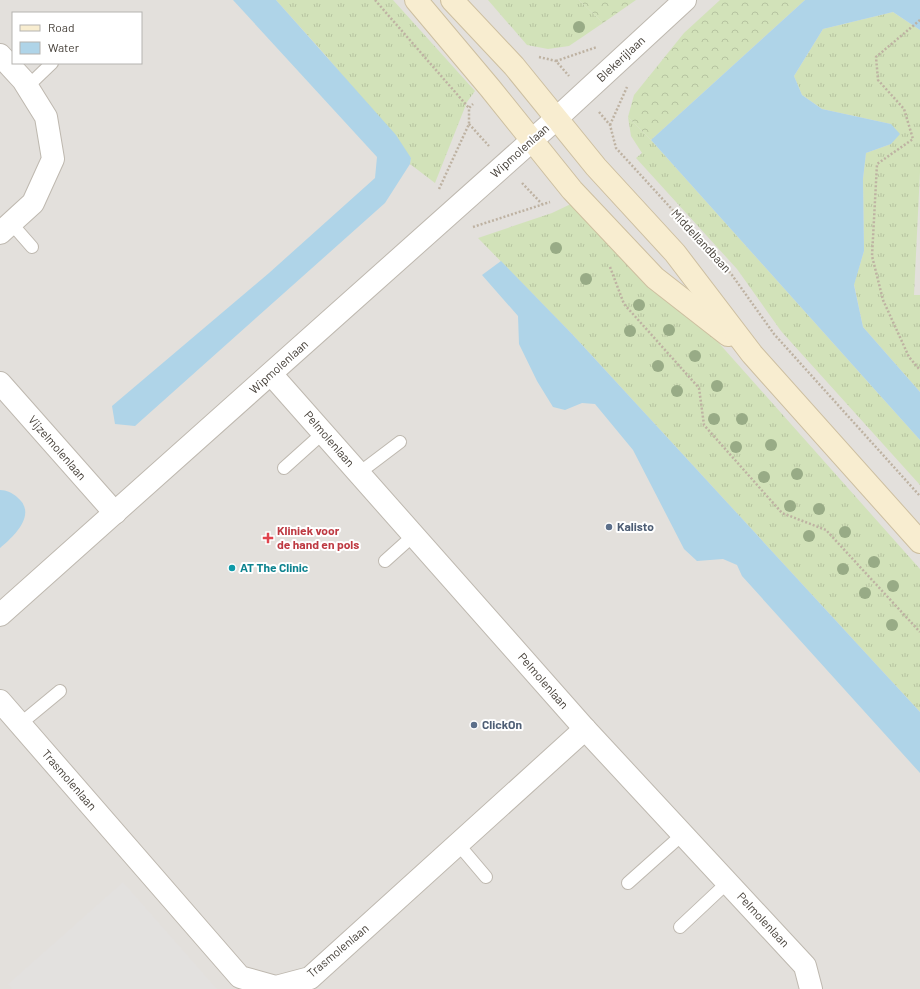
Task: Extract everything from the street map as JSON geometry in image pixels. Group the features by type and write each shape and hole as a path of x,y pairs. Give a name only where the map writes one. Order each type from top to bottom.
{"main road":[{"path":"416,0 490,88 572,190 655,278 752,354"},
{"path":"452,0 520,60 557,118 596,167 675,253 752,354 920,542"}],"street":[{"name":"Blekerijlaan","path":"557,118 685,0"},
{"path":"0,55 27,87 46,117 53,159 33,202 6,228"},
{"name":"Wipmolenlaan","path":"0,615 557,118"},
{"name":"Pelmolenlaan","path":"271,374 585,729 805,966 811,989"},
{"name":"Vijzelmolenlaan","path":"3,391 115,513"},
{"name":"Trasmolenlaan","path":"0,701 240,977 276,987 310,978 585,729"}],"lane":[{"path":"27,87 51,64"},
{"path":"6,228 32,247"},
{"path":"284,468 324,433"},
{"path":"359,473 400,442"},
{"path":"385,561 414,535"},
{"path":"20,724 60,691"},
{"path":"628,883 683,834"},
{"path":"458,844 486,877"},
{"path":"680,927 728,882"}],"path":[{"path":"375,0 468,108 469,124 436,196"},
{"path":"920,20 876,57 878,80 904,109 913,139 877,164 872,256 884,300 909,357 920,370"},
{"name":"Middellandbaan","path":"520,60 556,61 610,125 616,148 732,275 774,334 920,496"},
{"path":"468,108 490,88"},
{"path":"596,167 616,148"},
{"path":"466,229 555,201 572,190"},
{"path":"609,264 624,304 700,388 704,425 782,513 826,530 920,632"}],"shaded area":[{"path":"0,0 920,0 920,989 0,989"},
{"path":"123,882 217,989 12,989 8,984"}],"green space":[{"path":"276,0 393,0 475,91 467,102 435,183 410,164 411,158 327,57"},
{"path":"488,0 579,0 603,23 569,46 548,49 527,45"},
{"path":"579,0 636,0 603,23"},
{"path":"720,0 805,0 651,140 628,117 634,95 684,33"},
{"path":"893,12 920,30 920,172 914,295 920,295 920,392 863,327 854,284 864,251 863,179 866,153 891,144 891,124 822,109 802,95 794,76 823,29"},
{"path":"628,117 651,140 920,440 920,485 781,331 737,269 636,158 642,153 631,136"},
{"path":"575,202 709,332 920,569 920,712 572,334 478,238 552,213"}],"water":[{"path":"233,0 276,0 396,135 411,158 410,164 385,203 135,426 115,424 112,406 269,273 375,178 377,157"},
{"path":"805,0 920,0 920,30 893,12 823,29 794,76 802,95 822,109 891,124 900,134 891,144 866,153 863,179 864,251 854,285 863,327 920,392 920,440 651,140"},
{"path":"501,261 572,334 920,712 920,773 742,576 737,565 723,559 697,561 684,549 633,450 595,404 582,403 565,410 553,407 537,381 519,344 518,316 482,275"},
{"path":"0,490 9,492 17,497 23,504 25,517 17,531 0,548"}],"place":[{"name":"Kalisto","path":"609,527"},
{"name":"Kliniek voor de hand en pols","path":"268,538"},
{"name":"AT The Clinic","path":"232,568"},
{"name":"ClickOn","path":"474,725"}]}
